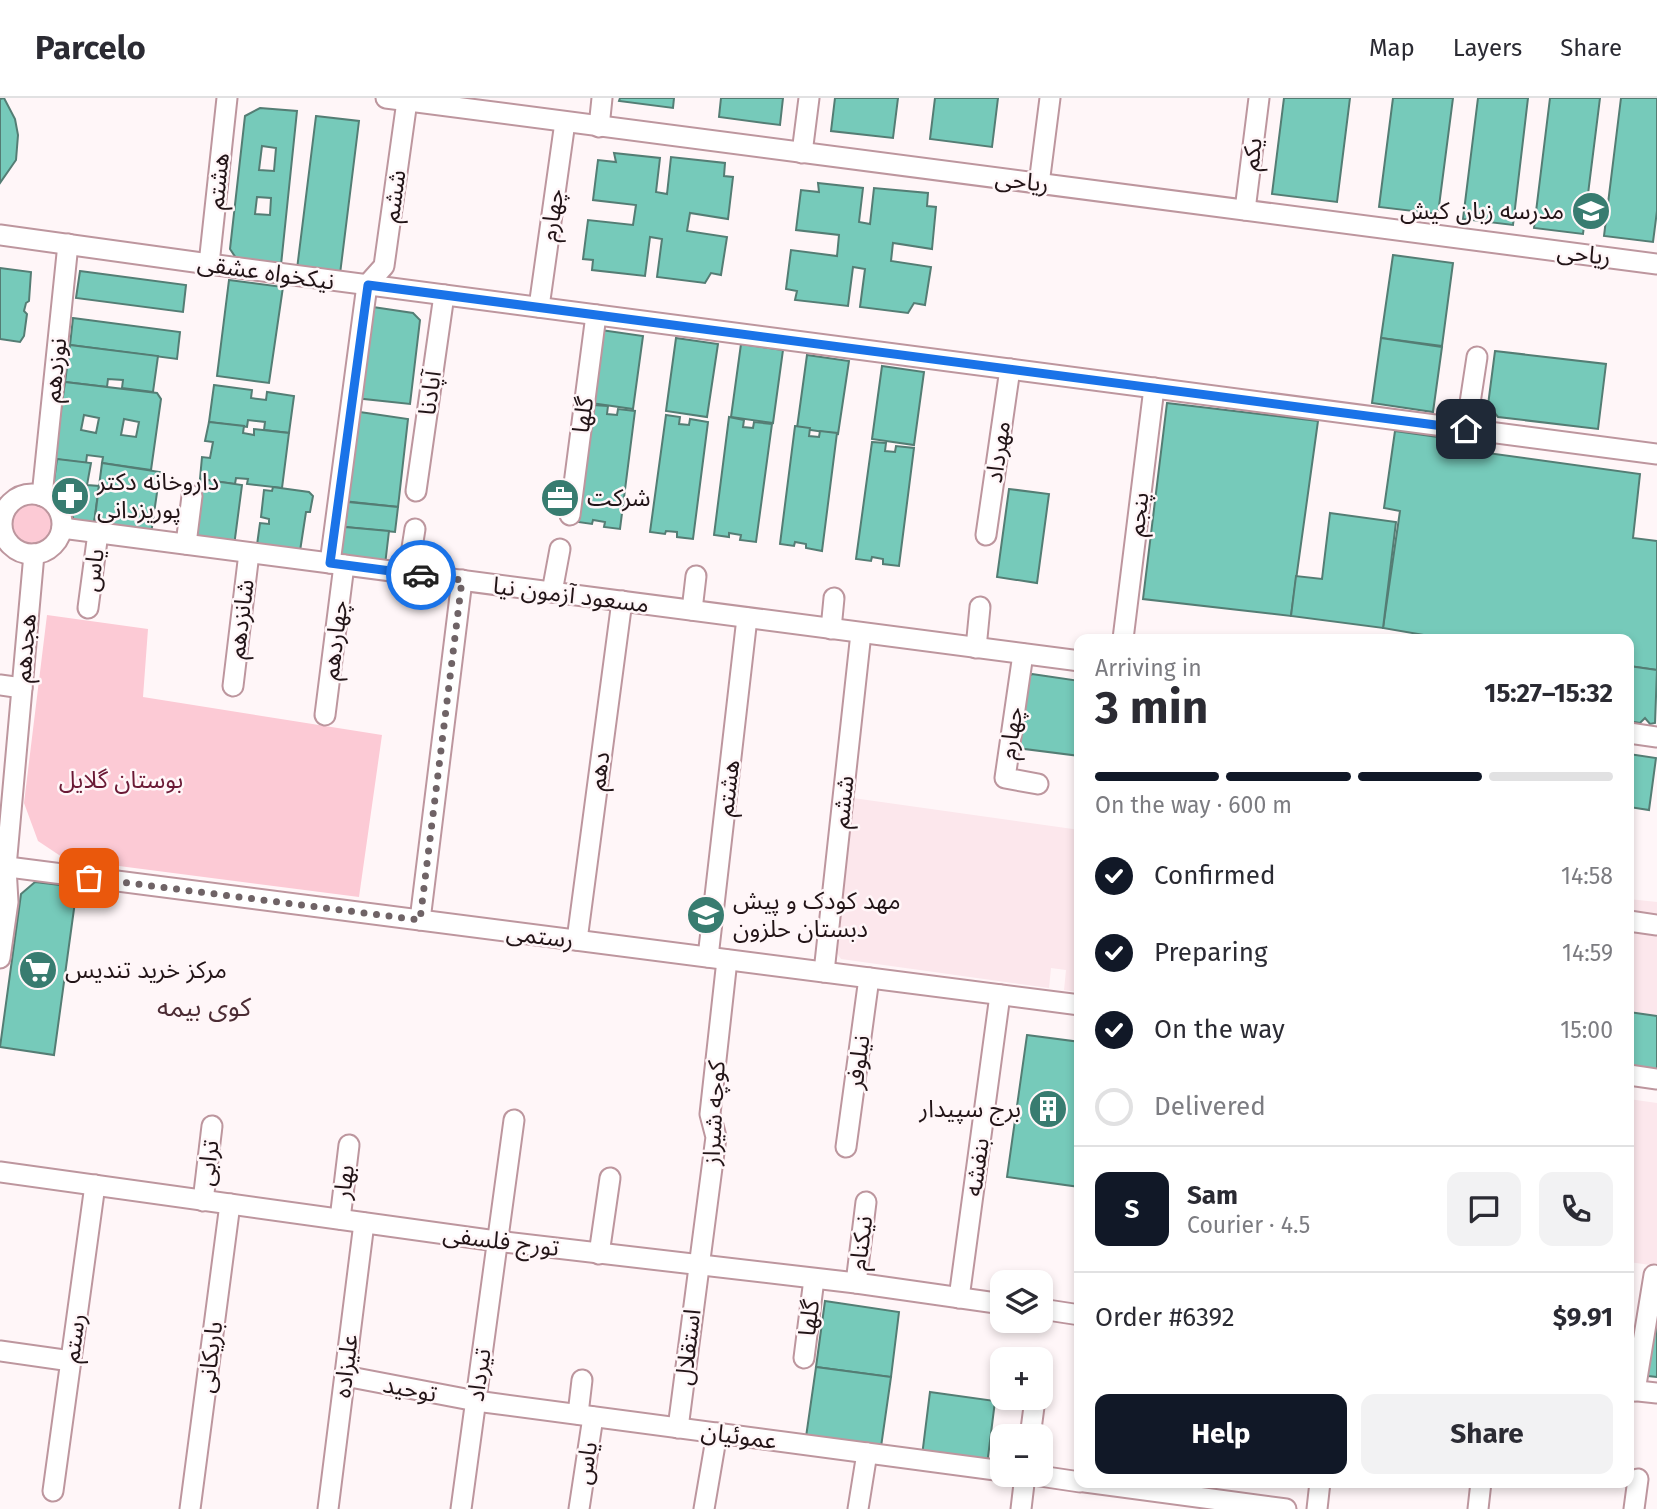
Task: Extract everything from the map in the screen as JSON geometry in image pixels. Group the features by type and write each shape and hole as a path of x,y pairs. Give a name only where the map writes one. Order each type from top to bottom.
{"street":[{"name":"هشتم","path":"209,264 227,98"},
{"name":"ریاحی","path":"386,98 1657,264"},
{"path":"599,127 602,98"},
{"path":"802,153 809,98"},
{"path":"1039,184 1051,98"},
{"name":"یکم","path":"1245,210 1259,98"},
{"name":"ششم","path":"368,285 384,266 407,101"},
{"name":"چهارم","path":"539,307 565,122"},
{"name":"نیکخواه عشقی","path":"0,235 1657,454"},
{"name":"نوزدهم","path":"42,496 68,244"},
{"name":"چهاردهم","path":"325,715 337,564 368,285"},
{"name":"آپادنا","path":"416,491 444,295"},
{"name":"گلها","path":"570,515 596,315"},
{"path":"1466,429 1477,357"},
{"name":"مهرداد","path":"986,536 1010,369"},
{"name":"پنجم","path":"1123,634 1154,388"},
{"path":"33,494 42,496 58,508 62,528 52,546 44,552 34,554 15,549 8,542 1,523 4,514 15,499 33,494"},
{"path":"186,544 192,496"},
{"name":"مسعود آزمون نیا","path":"62,528 1074,660"},
{"path":"408,573 415,529"},
{"name":"یاس","path":"88,608 98,533"},
{"path":"552,592 560,549"},
{"name":"شانزدهم","path":"233,686 249,553"},
{"name":"هجدهم","path":"0,958 8,902 2,870 34,554"},
{"path":"692,611 696,576"},
{"path":"420,920 462,580"},
{"path":"831,629 834,598"},
{"name":"دهم","path":"577,940 622,601"},
{"path":"976,648 980,607"},
{"name":"هشتم","path":"718,958 747,618"},
{"name":"ششم","path":"824,972 861,633"},
{"name":"چهارم","path":"1023,654 1005,778 1038,784"},
{"path":"0,685 22,688"},
{"path":"1634,734 1657,737"},
{"name":"رستمی","path":"2,870 420,920 1074,1004"},
{"path":"1634,922 1657,925"},
{"name":"کوچه شیراز","path":"698,1266 716,1137 710,1114 718,958"},
{"name":"نیلوفر","path":"846,1147 869,978"},
{"name":"بنفشه","path":"959,1298 1000,995"},
{"path":"1634,1076 1657,1079"},
{"name":"تیرداد","path":"461,1509 514,1120"},
{"name":"ترابی","path":"203,1200 212,1126"},
{"name":"بهار","path":"340,1219 349,1145"},
{"name":"تورج فلسفی","path":"0,1172 496,1241 856,1283 990,1302"},
{"path":"599,1254 610,1178"},
{"name":"رستم","path":"53,1490 95,1185"},
{"name":"نیکنام","path":"856,1283 866,1202"},
{"name":"باریکانی","path":"190,1509 230,1204"},
{"name":"علیزاده","path":"328,1509 364,1223"},
{"name":"استقلال","path":"678,1428 698,1266"},
{"path":"1634,1380 1654,1275"},
{"name":"گلها","path":"804,1358 814,1279"},
{"path":"1053,1311 1074,1314"},
{"path":"0,1351 71,1361"},
{"name":"توحید","path":"345,1376 476,1401"},
{"name":"یاس","path":"579,1509 585,1416 582,1380"},
{"path":"1634,1390 1657,1393"},
{"name":"عموئیان","path":"476,1401 990,1469"},
{"path":"704,1509 717,1433"},
{"path":"858,1509 867,1453"},
{"path":"1053,1478 1074,1481"},
{"path":"1634,1509 1638,1479"},
{"path":"1021,1509 1024,1487"},
{"path":"1131,1488 1286,1509"},
{"path":"1317,1509 1319,1488"},
{"path":"1478,1509 1480,1488"}],"shaded area":[{"path":"853,798 1074,829 1074,992 1064,990 1066,970 1051,968 1049,988 841,959 836,952"},
{"path":"1634,900 1657,902 1657,1070 1634,1067"},
{"path":"1634,1100 1657,1103 1657,1266 1634,1263"}],"green space":[{"path":"32,503 47,509 53,524 47,539 32,545 17,539 11,524 17,509"},
{"name":"بوستان گلایل","path":"47,615 148,629 143,697 382,735 359,897 65,859 38,841 24,803"}],"building":[{"path":"4,98 15,119 18,135 16,160 0,183 0,99"},
{"path":"620,98 674,98 673,108 619,101"},
{"path":"721,98 783,98 780,125 719,117"},
{"path":"835,98 898,98 893,138 831,131"},
{"path":"935,98 998,98 992,147 930,139"},
{"path":"1284,98 1350,98 1337,202 1272,194"},
{"path":"1393,98 1453,98 1438,214 1379,207"},
{"path":"1478,98 1528,98 1513,225 1463,219"},
{"path":"1550,98 1600,98 1583,234 1534,228"},
{"path":"1621,98 1657,98 1657,211 1653,242 1604,236"},
{"path":"260,108 297,111 281,265 238,261 230,249 245,116","holes":["262,146 276,148 274,171 259,170","257,197 271,198 270,215 255,214"]},
{"path":"316,116 359,121 340,274 297,269"},
{"path":"614,153 660,158 656,192 667,194 671,157 725,163 724,176 733,177 728,219 690,213 687,231 727,237 721,275 711,273 705,283 657,277 662,239 650,237 645,276 592,270 593,260 583,259 588,220 633,225 636,205 593,200 598,160 616,162"},
{"path":"818,183 863,188 859,222 870,224 874,188 928,193 927,206 936,207 932,249 893,243 891,261 931,267 925,305 914,303 908,313 860,307 865,269 853,267 848,306 795,300 797,291 786,289 791,250 837,256 839,235 796,230 801,190 819,192"},
{"path":"1393,255 1453,263 1442,346 1381,338"},
{"path":"0,268 31,272 29,301 24,311 27,314 24,336 20,342 0,339"},
{"path":"80,271 186,285 183,312 76,298"},
{"path":"229,280 283,287 269,383 217,376"},
{"path":"373,307 413,313 420,320 410,404 355,398"},
{"path":"73,318 180,332 177,359 70,345"},
{"path":"601,330 643,336 633,409 591,403"},
{"path":"676,338 718,344 707,417 666,411"},
{"path":"1381,338 1442,347 1433,412 1372,403"},
{"path":"741,344 783,350 773,423 731,417"},
{"path":"70,345 158,356 153,392 122,388 123,380 108,379 107,387 65,382"},
{"path":"1495,351 1606,364 1598,429 1498,417 1488,405"},
{"path":"807,355 849,361 838,434 797,428"},
{"path":"882,366 924,372 914,445 872,439"},
{"path":"65,382 157,393 161,399 151,470 102,463 103,457 87,455 86,463 54,459","holes":["84,415 99,418 96,433 81,430","124,419 139,422 136,437 121,435"]},
{"path":"214,385 252,390 251,398 266,400 267,392 294,396 289,433 264,430 265,422 248,420 247,427 209,422"},
{"path":"1167,403 1318,421 1291,616 1143,599"},
{"path":"593,405 608,406 607,414 617,415 618,409 635,411 620,529 604,527 605,522 593,520 592,524 578,522"},
{"path":"353,411 408,419 398,507 343,501"},
{"path":"666,415 680,417 679,424 689,425 690,419 708,422 693,539 677,537 677,532 650,532"},
{"path":"729,417 744,420 743,427 753,428 754,422 772,424 756,542 740,540 741,535 729,533 729,537 714,535"},
{"path":"209,422 244,426 243,433 254,435 254,429 289,433 282,488 247,484 248,479 236,478 235,484 200,479 202,457 210,458 213,442 205,441"},
{"path":"795,426 810,428 809,436 819,437 820,431 837,433 822,551 806,548 806,544 795,542 794,546 780,544"},
{"path":"1395,431 1481,443 1480,452 1640,474 1633,538 1657,541 1657,670 1634,667 1634,634 1418,634 1383,628 1400,511 1384,508"},
{"path":"872,442 886,443 885,451 895,452 896,446 914,448 899,566 883,564 883,559 872,557 871,561 856,559"},
{"path":"57,459 91,463 87,485 99,486 94,523 75,522 68,507 52,495"},
{"path":"102,463 160,472 151,534 94,525"},
{"path":"200,479 242,485 234,546 191,540"},
{"path":"273,487 309,492 313,496 310,512 306,512 300,551 257,545 260,523 269,524 269,519 261,517 264,490 272,491"},
{"path":"1009,489 1049,494 1037,583 997,577"},
{"path":"348,502 398,507 395,532 345,527"},
{"path":"1330,513 1396,522 1383,628 1291,616 1296,576 1322,579"},
{"path":"345,527 389,531 385,565 345,560 340,554"},
{"path":"1634,667 1657,670 1655,723 1650,724 1645,718 1640,723 1634,722"},
{"path":"1032,674 1074,680 1074,755 1017,748 1027,678"},
{"path":"1634,755 1656,758 1649,810 1634,808"},
{"name":"مرکز خرید تندیس","path":"35,882 77,887 54,1055 0,1047 21,894"},
{"path":"1634,1013 1657,1016 1657,1070 1634,1067"},
{"name":"برج سپیدار","path":"1027,1035 1074,1041 1074,1186 1007,1177"},
{"path":"825,1301 899,1312 891,1377 816,1367"},
{"path":"1653,1319 1657,1319 1657,1377 1648,1376 1644,1369"},
{"path":"816,1367 891,1377 881,1447 806,1437"},
{"path":"930,1392 990,1400 990,1410 994,1410 990,1424 987,1465 922,1456"}],"way so far":[{"path":"89,878 420,920 462,580 421,575"}],"place":[{"name":"مدرسه زبان کیش","path":"1591,211"},
{"name":"داروخانه دکتر پوریزدانی","path":"70,496"},
{"name":"شرکت","path":"560,498"},
{"name":"مهد کودک و پیش دبستان حلزون","path":"706,915"},
{"name":"مرکز خرید تندیس","path":"38,970"},
{"name":"برج سپیدار","path":"1048,1109"}],"district":[{"name":"کوی بیمه","path":"204,1007"}],"route":[{"path":"421,575 330,563 368,285 1466,429"}]}
